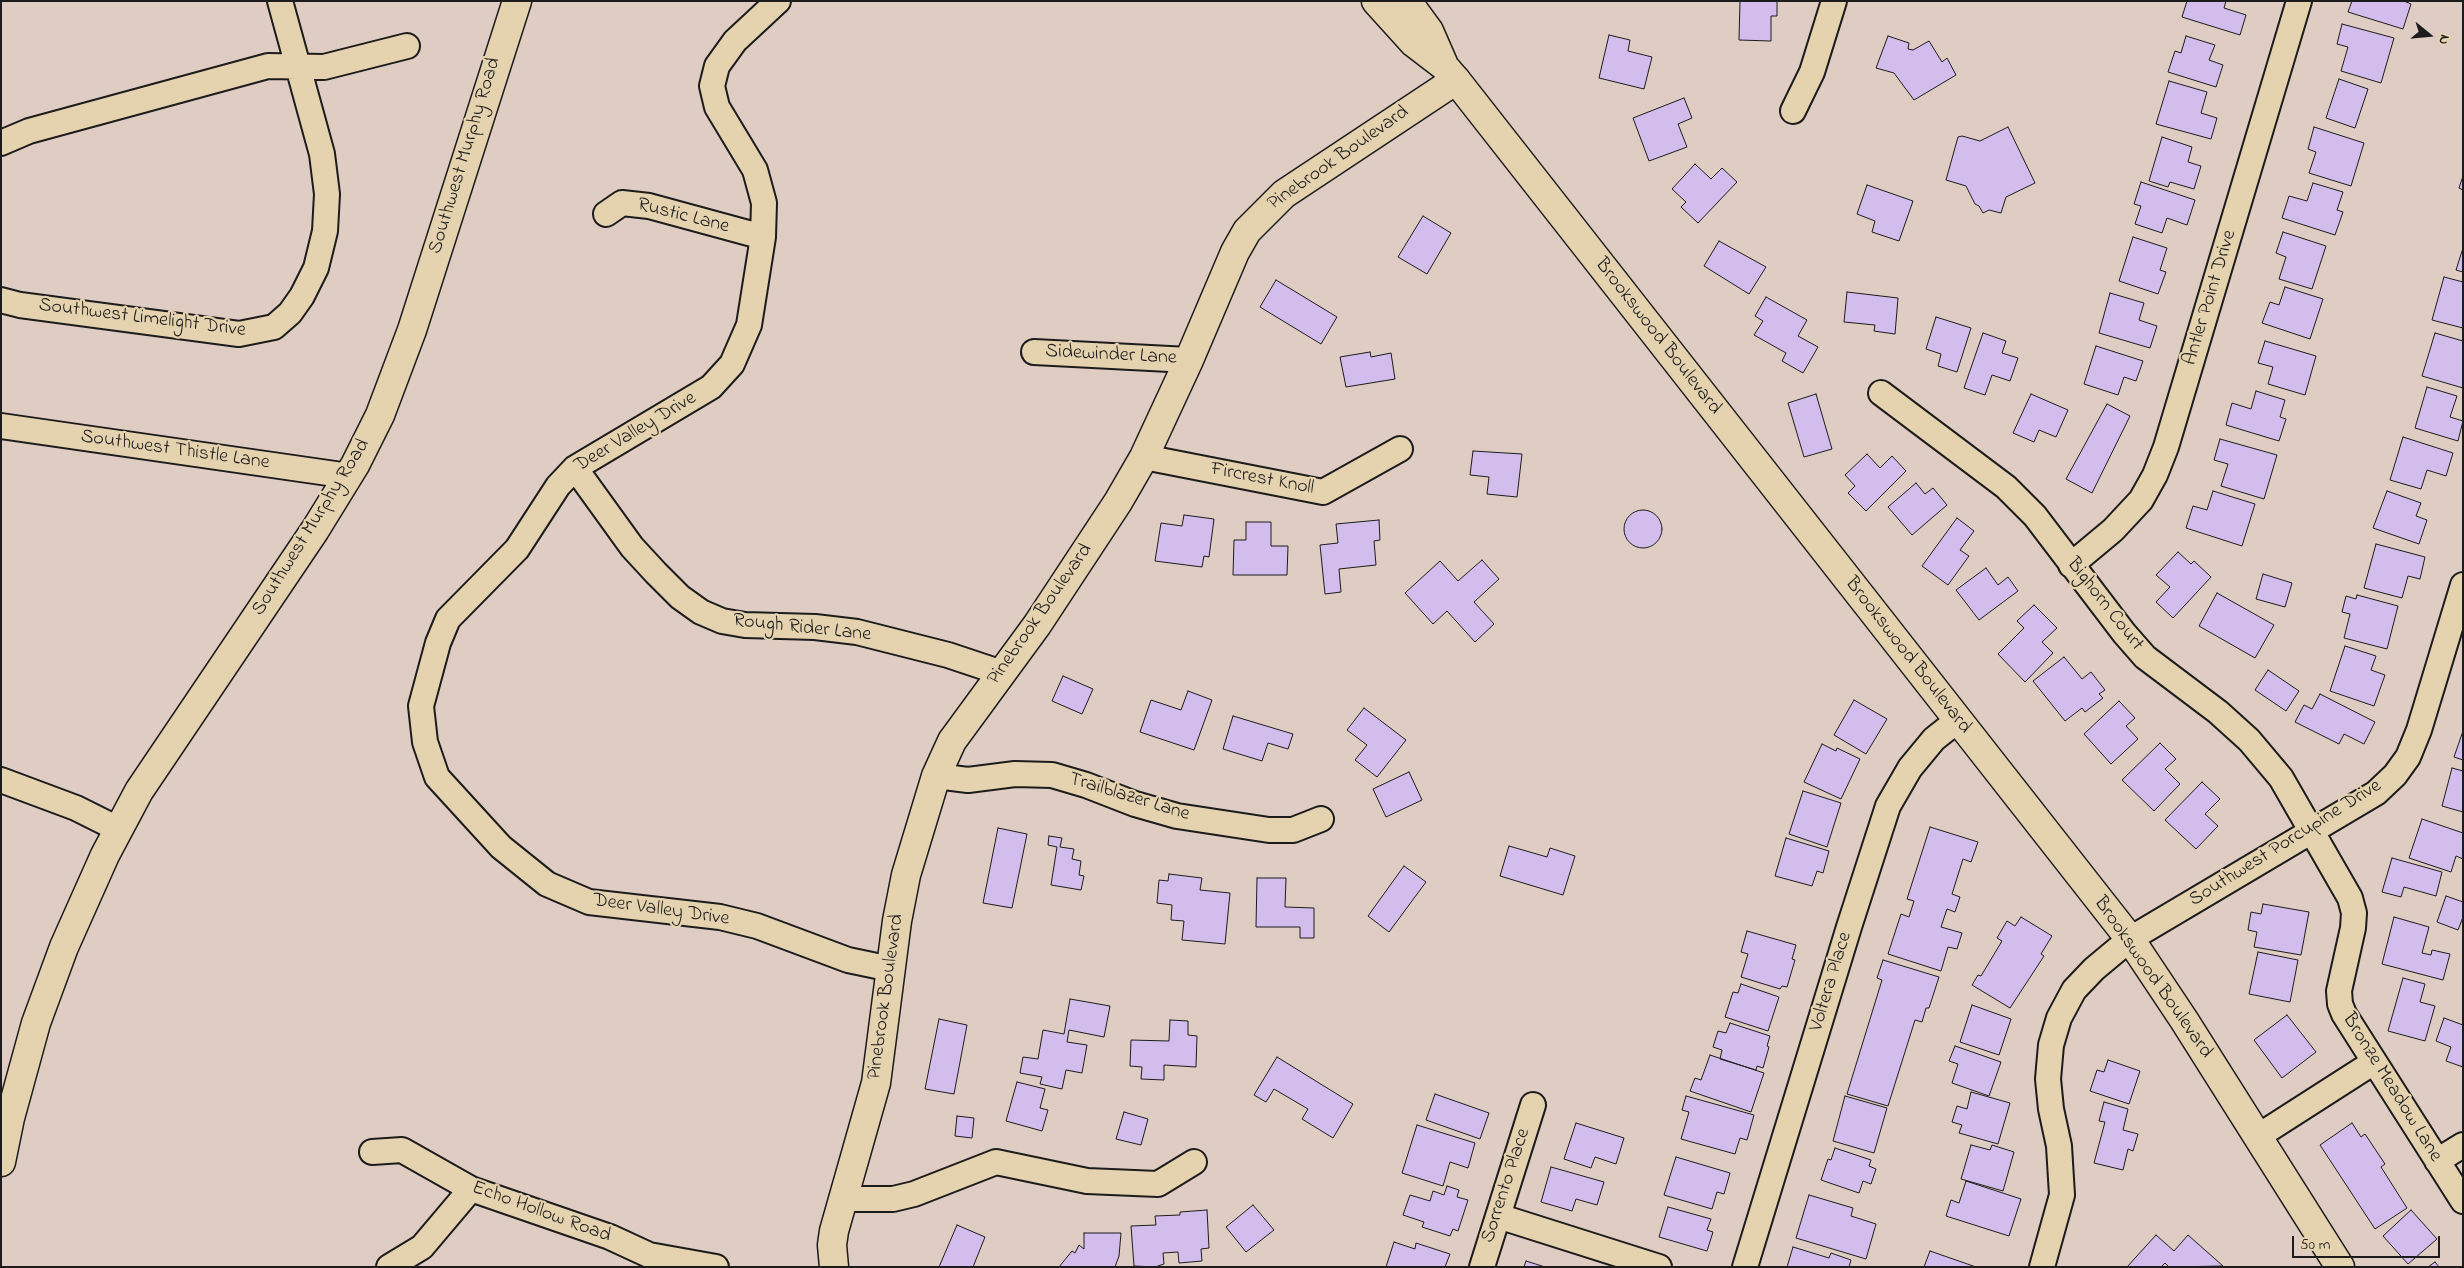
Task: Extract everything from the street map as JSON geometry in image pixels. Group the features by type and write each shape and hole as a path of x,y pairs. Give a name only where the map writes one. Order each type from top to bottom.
{"main road":[{"name":"Southwest Murphy Road","path":"1,1162 10,1118 36,1023 64,947 118,829 144,784 315,530 349,476 380,416 401,360 517,1"},
{"name":"Brookswood Boulevard","path":"1376,1 1414,43 1450,73"},
{"name":"Brookswood Boulevard","path":"1407,1 1429,32 1450,73 2130,939 2184,1020 2340,1267"},
{"name":"Pinebrook Boulevard","path":"834,1267 832,1244 842,1200 876,1083 906,875 936,776 952,741 1074,571 1144,457 1189,360 1235,252 1247,231 1284,194 1450,73"}],"street":[{"name":"Southwest Limelight Drive","path":"1,300 239,334 274,327 290,313 302,296 316,268 325,231 326,194 322,154 296,67 280,1"},
{"name":"Deer Valley Drive","path":"778,1 735,41 717,66 712,86 717,107 755,170 764,203 763,237 749,325 732,364 711,388 575,468 558,486 517,549 448,619 438,643 421,706 425,742 437,777 501,847 547,884 589,902 720,917 757,926 848,960 891,969"},
{"path":"1793,111 1812,72 1834,1"},
{"name":"Antler Point Drive","path":"2071,565 2113,530 2141,500 2166,447 2299,1"},
{"path":"1,144 29,131 268,66 324,68 407,46"},
{"name":"Rustic Lane","path":"606,214 622,203 649,206 763,237"},
{"name":"Sidewinder Lane","path":"1034,352 1189,360"},
{"name":"Bighorn Court","path":"1881,393 2006,487 2035,516 2071,565 2145,657 2218,712 2249,740 2281,778 2312,830"},
{"name":"Southwest Thistle Lane","path":"1,426 349,476"},
{"name":"Fircrest Knoll","path":"1144,457 1323,492 1400,449"},
{"name":"Rough Rider Lane","path":"575,468 632,547 680,597 702,612 722,621 745,625 815,627 858,632 1002,672"},
{"name":"Southwest Porcupine Drive","path":"2042,1267 2062,1195 2059,1146 2051,1109 2048,1080 2051,1044 2059,1018 2074,990 2094,969 2130,939 2376,793 2395,775 2408,757 2419,730 2463,585"},
{"name":"Voltera Place","path":"1745,1267 1888,806 1910,768 1934,740 1958,720"},
{"name":"Trailblazer Lane","path":"936,776 968,780 1015,774 1052,775 1086,785 1134,804 1177,816 1269,830 1293,830 1321,819"},
{"path":"1,780 76,808 118,829"},
{"name":"Bronze Meadow Lane","path":"2312,830 2350,898 2354,914 2353,928 2339,991 2340,1004 2344,1014 2463,1201"},
{"path":"2257,1137 2374,1062"},
{"name":"Sorrento Place","path":"1482,1267 1533,1105"},
{"path":"2437,1162 2463,1145"},
{"name":"Echo Hollow Road","path":"372,1152 402,1150 471,1189 610,1237 650,1256 716,1267"},
{"path":"842,1200 893,1199 914,1194 996,1162 1087,1182 1158,1184 1194,1162"},
{"path":"390,1267 422,1246 471,1189"},
{"path":"1498,1216 1659,1267"}],"building":[{"path":"1740,1 1777,1 1777,16 1771,16 1771,41 1739,40"},
{"path":"2187,1 2226,1 2224,8 2246,15 2240,35 2182,17"},
{"path":"2352,1 2404,1 2411,4 2403,29 2348,12"},
{"path":"2342,24 2394,38 2381,83 2341,71 2348,47 2337,44"},
{"path":"1609,35 1630,40 1628,51 1652,57 1644,89 1599,78"},
{"path":"1888,36 1909,43 1908,49 1913,50 1929,41 1942,62 1947,58 1956,75 1914,100 1894,73 1876,68"},
{"path":"2186,36 2215,45 2209,60 2223,65 2216,87 2168,72 2175,51 2181,53"},
{"path":"2339,79 2368,89 2355,128 2326,118"},
{"path":"2169,81 2207,92 2201,113 2217,118 2211,139 2156,124"},
{"path":"1684,98 1692,118 1678,124 1687,147 1649,161 1633,118"},
{"path":"2008,127 2035,183 2006,197 2001,213 1989,210 1983,213 1979,206 1975,204 1966,186 1946,180 1958,137 1962,136 1980,141"},
{"path":"2314,127 2364,143 2351,186 2309,173 2316,152 2308,149"},
{"path":"2162,137 2192,147 2188,162 2201,166 2194,189 2170,182 2168,187 2149,181"},
{"path":"1695,164 1711,179 1722,168 1737,182 1698,223 1681,207 1686,202 1672,189"},
{"path":"2463,176 2463,190 2459,188"},
{"path":"2141,182 2195,200 2187,225 2167,218 2162,233 2135,224 2141,206 2134,204"},
{"path":"2313,183 2343,192 2337,210 2343,212 2335,235 2282,218 2289,196 2307,201"},
{"path":"1867,185 1913,201 1899,241 1872,232 1875,221 1857,214"},
{"path":"1423,216 1451,233 1427,274 1398,257"},
{"path":"2283,232 2326,246 2312,289 2279,279 2286,257 2276,253"},
{"path":"2133,237 2167,248 2160,270 2166,272 2158,294 2119,281"},
{"path":"1719,241 1766,267 1749,294 1704,266"},
{"path":"2463,248 2463,272 2456,270"},
{"path":"2444,277 2463,282 2463,328 2432,320"},
{"path":"1276,280 1337,317 1321,344 1260,307"},
{"path":"2285,287 2323,299 2310,339 2262,323 2270,302 2279,305"},
{"path":"1847,292 1898,298 1895,334 1874,331 1875,325 1844,322"},
{"path":"2110,293 2144,303 2139,320 2157,326 2150,348 2099,333"},
{"path":"1766,297 1807,320 1798,336 1818,347 1803,373 1782,361 1786,353 1754,335 1763,321 1755,316"},
{"path":"1936,317 1971,328 1957,372 1938,366 1941,354 1926,349"},
{"path":"1983,333 2006,341 2002,353 2018,358 2010,381 1992,375 1985,395 1964,388"},
{"path":"2435,333 2463,341 2463,388 2422,376"},
{"path":"2265,341 2316,356 2305,395 2268,384 2273,367 2258,363"},
{"path":"2096,346 2143,361 2136,381 2124,377 2118,395 2084,384"},
{"path":"1370,352 1371,357 1391,353 1395,379 1346,387 1340,357"},
{"path":"2427,387 2457,396 2450,417 2463,421 2458,441 2415,428"},
{"path":"2256,391 2285,400 2280,417 2286,419 2279,441 2226,425 2232,403 2251,409"},
{"path":"1816,394 1832,449 1804,457 1788,403"},
{"path":"2031,394 2068,410 2056,437 2039,430 2034,442 2013,433"},
{"path":"2107,404 2130,416 2092,493 2066,479"},
{"path":"2403,437 2453,453 2446,476 2427,470 2421,489 2390,480"},
{"path":"2220,439 2277,455 2264,499 2221,486 2228,464 2214,460"},
{"path":"1473,451 1522,454 1517,497 1487,494 1489,477 1470,475"},
{"path":"1867,454 1880,468 1892,456 1906,471 1866,511 1848,493 1855,486 1845,475"},
{"path":"1916,483 1925,494 1933,488 1947,505 1912,535 1888,507"},
{"path":"2213,491 2255,504 2242,546 2186,528 2193,506 2207,510"},
{"path":"2387,491 2421,503 2416,516 2427,520 2419,544 2373,528"},
{"path":"1643,510 1656,516 1662,529 1656,542 1643,548 1630,542 1624,529 1630,516"},
{"path":"1184,515 1214,519 1209,557 1204,556 1202,567 1155,561 1161,523 1182,526"},
{"path":"1957,518 1974,531 1960,550 1969,556 1948,585 1922,566"},
{"path":"1379,520 1380,540 1374,541 1376,565 1339,569 1341,592 1325,594 1320,545 1338,543 1336,524"},
{"path":"1246,522 1271,522 1271,546 1288,546 1287,575 1233,575 1234,540 1246,540"},
{"path":"2376,544 2425,557 2420,579 2408,576 2402,598 2364,588"},
{"path":"2178,552 2191,564 2194,561 2211,577 2173,618 2156,602 2170,587 2156,575"},
{"path":"1482,560 1499,579 1474,602 1494,624 1475,642 1447,611 1433,624 1405,593 1440,561 1458,581"},
{"path":"1986,568 1998,585 2008,577 2018,591 1979,620 1956,590"},
{"path":"2263,574 2292,583 2285,607 2256,599"},
{"path":"2217,593 2274,625 2255,658 2199,626"},
{"path":"2357,595 2398,606 2387,649 2344,638 2350,614 2342,612 2346,596 2356,599"},
{"path":"2034,605 2057,628 2042,642 2053,653 2025,682 1998,654 2024,628 2017,621"},
{"path":"2345,646 2376,656 2371,670 2385,675 2374,706 2330,691"},
{"path":"2064,657 2082,679 2091,672 2105,690 2099,694 2103,698 2085,712 2082,708 2065,721 2033,681"},
{"path":"2268,670 2299,691 2286,711 2255,690"},
{"path":"1063,676 1093,689 1082,714 1052,701"},
{"path":"1188,691 1212,700 1194,750 1140,732 1151,700 1181,710"},
{"path":"2320,694 2375,722 2364,744 2344,734 2339,744 2295,722 2304,705 2312,709"},
{"path":"1854,700 1887,719 1866,754 1834,735"},
{"path":"2119,701 2135,718 2126,726 2138,739 2111,764 2084,734"},
{"path":"1364,708 1406,740 1377,777 1355,760 1367,745 1347,730"},
{"path":"1233,716 1293,734 1288,749 1268,743 1262,761 1223,749"},
{"path":"2463,731 2463,760 2454,757"},
{"path":"2160,743 2176,759 2165,769 2180,784 2154,811 2122,780"},
{"path":"1822,744 1836,751 1837,748 1860,759 1841,799 1804,782"},
{"path":"2452,768 2463,771 2463,812 2442,806"},
{"path":"1409,772 1422,800 1386,817 1373,789"},
{"path":"2202,782 2220,799 2205,814 2218,826 2196,849 2165,820"},
{"path":"1803,791 1841,803 1827,847 1789,834"},
{"path":"2422,819 2463,833 2463,859 2456,856 2451,872 2409,858"},
{"path":"1930,827 1978,842 1971,862 1963,859 1952,894 1960,897 1955,912 1947,909 1941,927 1962,933 1957,949 1948,947 1941,971 1888,954 1901,914 1909,917 1914,901 1907,899"},
{"path":"998,828 1027,834 1012,908 983,903"},
{"path":"1049,836 1062,838 1060,847 1074,849 1072,859 1081,861 1079,875 1084,876 1081,890 1051,885 1057,847 1048,845"},
{"path":"1786,838 1829,851 1823,873 1817,871 1812,886 1775,876"},
{"path":"1509,846 1547,857 1550,848 1575,856 1563,895 1500,876"},
{"path":"2392,858 2442,872 2436,896 2404,887 2401,897 2382,892"},
{"path":"1404,866 1426,882 1389,932 1368,916"},
{"path":"1169,874 1202,878 1200,890 1230,893 1225,944 1182,940 1184,921 1171,920 1172,905 1157,903 1159,880 1168,881"},
{"path":"1257,878 1286,878 1285,907 1314,908 1314,938 1300,938 1300,927 1256,927"},
{"path":"2446,896 2463,902 2463,917 2458,930 2437,922"},
{"path":"2263,904 2309,912 2301,955 2254,947 2257,932 2248,930 2251,912 2261,914"},
{"path":"2021,917 2052,936 2041,954 2044,956 2010,1008 1972,985 1978,975 1981,976 2002,941 1997,938 2007,921 2015,926"},
{"path":"2394,917 2429,927 2422,953 2431,955 2432,950 2450,954 2443,980 2382,964"},
{"path":"1747,931 1796,945 1792,959 1795,960 1787,987 1782,986 1780,989 1741,977 1748,954 1741,952"},
{"path":"2258,952 2298,960 2290,1002 2249,994"},
{"path":"1883,960 1939,977 1929,1008 1926,1008 1922,1022 1915,1020 1888,1106 1847,1094 1882,980 1877,978"},
{"path":"2403,978 2425,984 2420,1002 2435,1006 2425,1041 2388,1031"},
{"path":"1741,984 1779,997 1768,1031 1725,1017 1733,992 1738,993"},
{"path":"1070,999 1110,1006 1104,1037 1069,1030 1067,1042 1087,1045 1082,1073 1066,1070 1062,1089 1040,1084 1042,1077 1020,1073 1023,1057 1038,1059 1043,1030 1064,1034"},
{"path":"1972,1005 2011,1019 1999,1055 1960,1042"},
{"path":"2287,1015 2316,1052 2282,1078 2254,1040"},
{"path":"2444,1018 2463,1025 2463,1067 2446,1061 2451,1047 2436,1041"},
{"path":"939,1019 967,1025 954,1094 925,1089"},
{"path":"1170,1020 1188,1021 1188,1035 1197,1036 1196,1067 1164,1065 1164,1080 1141,1079 1142,1067 1130,1066 1131,1040 1169,1041"},
{"path":"1730,1023 1770,1036 1763,1068 1757,1066 1756,1070 1720,1059 1722,1050 1713,1047 1718,1031 1726,1033"},
{"path":"1955,1046 2001,1062 1989,1096 1952,1083 1958,1064 1949,1061"},
{"path":"1710,1055 1764,1073 1751,1112 1690,1091 1695,1078 1701,1080"},
{"path":"1277,1057 1353,1104 1333,1138 1302,1119 1308,1109 1274,1089 1266,1102 1254,1095"},
{"path":"2108,1060 2140,1071 2129,1104 2090,1091 2097,1070 2104,1072"},
{"path":"1017,1082 1045,1089 1040,1108 1048,1110 1042,1131 1006,1121"},
{"path":"1971,1092 2010,1103 1998,1144 1959,1133 1962,1125 1952,1122 1957,1106 1967,1109"},
{"path":"1435,1094 1489,1113 1480,1139 1426,1120"},
{"path":"1686,1096 1754,1115 1747,1140 1740,1138 1735,1154 1681,1139 1689,1112 1682,1110"},
{"path":"1845,1096 1887,1108 1874,1153 1833,1141"},
{"path":"2104,1102 2128,1109 2123,1130 2138,1134 2133,1151 2128,1149 2123,1170 2094,1163 2105,1122 2099,1121"},
{"path":"1124,1112 1148,1119 1141,1145 1116,1139"},
{"path":"957,1116 974,1118 972,1138 955,1136"},
{"path":"1576,1123 1624,1138 1616,1164 1595,1157 1591,1168 1564,1159"},
{"path":"2352,1123 2361,1137 2365,1134 2385,1164 2381,1167 2407,1208 2375,1229 2320,1145"},
{"path":"1417,1125 1475,1143 1468,1168 1450,1162 1443,1186 1402,1173"},
{"path":"1971,1145 1990,1150 1992,1145 2014,1152 2003,1191 1961,1179"},
{"path":"1835,1148 1871,1160 1869,1166 1876,1169 1871,1184 1863,1181 1859,1193 1821,1180 1828,1159 1831,1160"},
{"path":"1676,1157 1730,1173 1724,1194 1717,1192 1712,1209 1664,1195"},
{"path":"1551,1167 1604,1182 1597,1205 1576,1199 1572,1211 1541,1202"},
{"path":"1966,1181 2021,1199 2009,1236 1946,1216 1951,1200 1959,1203"},
{"path":"1447,1186 1459,1190 1457,1197 1468,1200 1458,1231 1453,1229 1450,1236 1422,1227 1424,1222 1403,1215 1410,1195 1430,1201 1433,1191 1444,1195"},
{"path":"1809,1195 1853,1208 1851,1216 1876,1224 1866,1259 1796,1238"},
{"path":"1253,1205 1274,1230 1246,1252 1226,1227"},
{"path":"1668,1207 1711,1219 1707,1230 1713,1232 1707,1251 1659,1237"},
{"path":"1207,1210 1209,1248 1201,1249 1202,1261 1179,1263 1178,1252 1163,1253 1164,1264 1155,1267 1134,1266 1131,1226 1156,1225 1155,1216 1180,1215 1180,1212"},
{"path":"2411,1210 2437,1239 2408,1264 2383,1236"},
{"path":"957,1225 985,1237 973,1267 939,1267"},
{"path":"1084,1233 1121,1233 1119,1256 1115,1267 1059,1267 1072,1251 1075,1253 1079,1245 1084,1249"},
{"path":"2156,1235 2174,1251 2188,1235 2223,1266 2169,1267 2165,1263 2161,1267 2127,1267"},
{"path":"1394,1242 1415,1249 1416,1243 1450,1254 1445,1267 1386,1267"},
{"path":"1793,1247 1829,1258 1831,1253 1851,1260 1849,1267 1787,1267"},
{"path":"1930,1251 1976,1267 1924,1267"},
{"path":"1526,1261 1545,1267 1524,1267"},
{"path":"2435,1262 2439,1267 2428,1267"}]}
